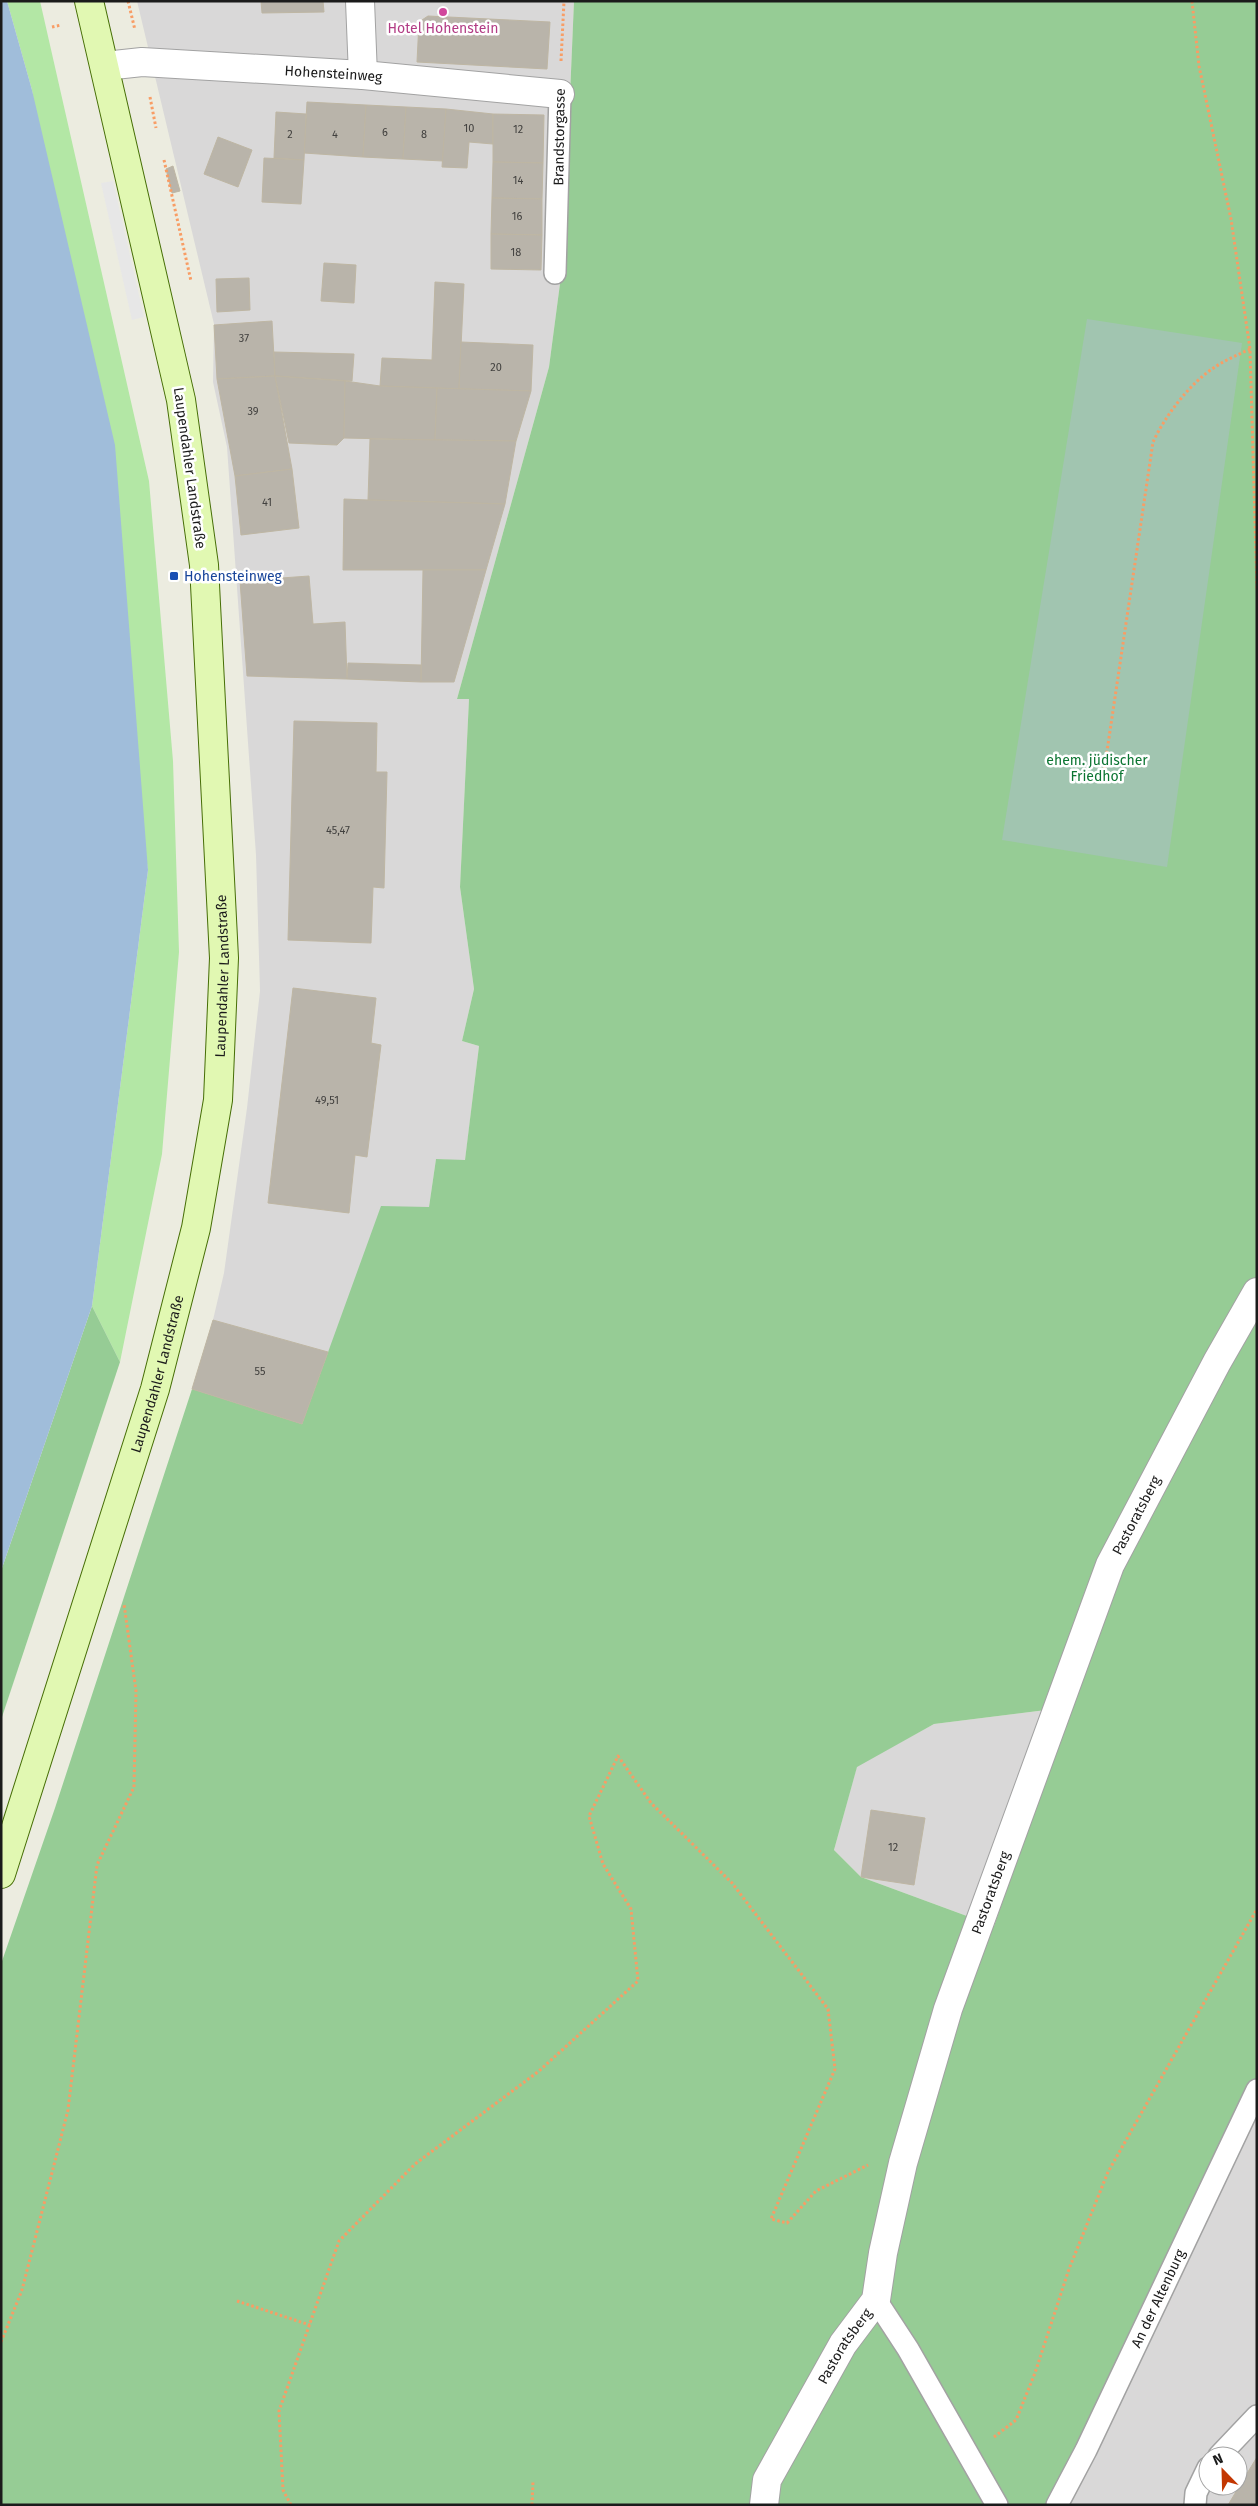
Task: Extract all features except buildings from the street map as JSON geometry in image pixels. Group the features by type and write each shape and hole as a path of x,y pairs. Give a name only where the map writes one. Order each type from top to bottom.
{"main road":[{"name":"Laupendahler Landstraße","path":"1,1874 154,1389 196,1228 218,1100 224,958 204,565 181,400 89,1"}],"street":[{"path":"360,1 363,75"},
{"name":"Hohensteinweg","path":"105,66 142,62 363,75 560,94"},
{"name":"Pastoratsberg","path":"764,2505 767,2480 843,2344 876,2300 883,2253 903,2163 948,2009 1110,1565 1217,1362 1257,1292"}],"lane":[{"name":"Brandstorgasse","path":"555,273 560,94"},
{"name":"An der Altenburg","path":"1057,2505 1086,2450 1257,2090"},
{"path":"876,2300 908,2348 997,2505"},
{"path":"1228,2446 1257,2416"},
{"path":"1195,2505 1198,2489"}],"path":[{"name":"Brandstorgasse","path":"560,94 564,1"},
{"path":"1192,1 1199,66 1231,219 1250,349 1257,590"},
{"path":"1103,778 1153,442 1171,410 1199,381 1214,367 1250,349"},
{"path":"1,2342 22,2290 68,2110 97,1865 134,1787 136,1691 123,1598"},
{"path":"291,2505 283,2490 279,2411 340,2241 415,2164 539,2072 638,1981 631,1909 602,1864 589,1816 618,1756 651,1803 732,1883 828,2009 835,2070 771,2218 787,2223 816,2191 865,2165 903,2163"},
{"path":"970,2457 1016,2420 1035,2373 1069,2269 1108,2172 1257,1909"},
{"path":"237,2301 310,2325"},
{"path":"532,2505 533,2481"}],"shaded area":[{"path":"137,1 574,1 563,261 549,367 457,699 469,699 460,887 474,989 462,1041 479,1046 465,1161 436,1159 429,1207 328,1352 302,1424 192,1389 213,1320 224,1273 247,1108 260,991 256,855 227,447 213,382 214,324"},
{"path":"113,181 144,317 132,320 101,183"},
{"path":"1047,1710 967,1916 861,1877 834,1850 857,1766 934,1724"},
{"path":"1257,2076 1257,2505 1058,2505"}],"green space":[{"path":"7,1 40,1 149,481 173,761 179,952 162,1154 120,1362 92,1306 148,870 32,90"},
{"path":"574,1 1257,1 1257,2076 1058,2505 1,2505 1,1964 55,1808 192,1389 302,1424 381,1206 429,1207 436,1159 465,1160 479,1046 462,1041 474,989 460,887 469,699 457,699 549,367 563,261","holes":["1070,1707 994,1926 861,1877 834,1850 857,1767 934,1724"]},
{"name":"ehem. jüdischer Friedhof","path":"1087,319 1242,343 1167,867 1002,840"},
{"path":"92,1306 120,1362 1,1720 1,1571"}],"water":[{"path":"1,1 7,1 32,90 115,445 148,870 92,1306 1,1571"}],"place":[{"name":"Hotel Hohenstein","path":"443,12"},
{"name":"Hohensteinweg","path":"174,576"}]}
